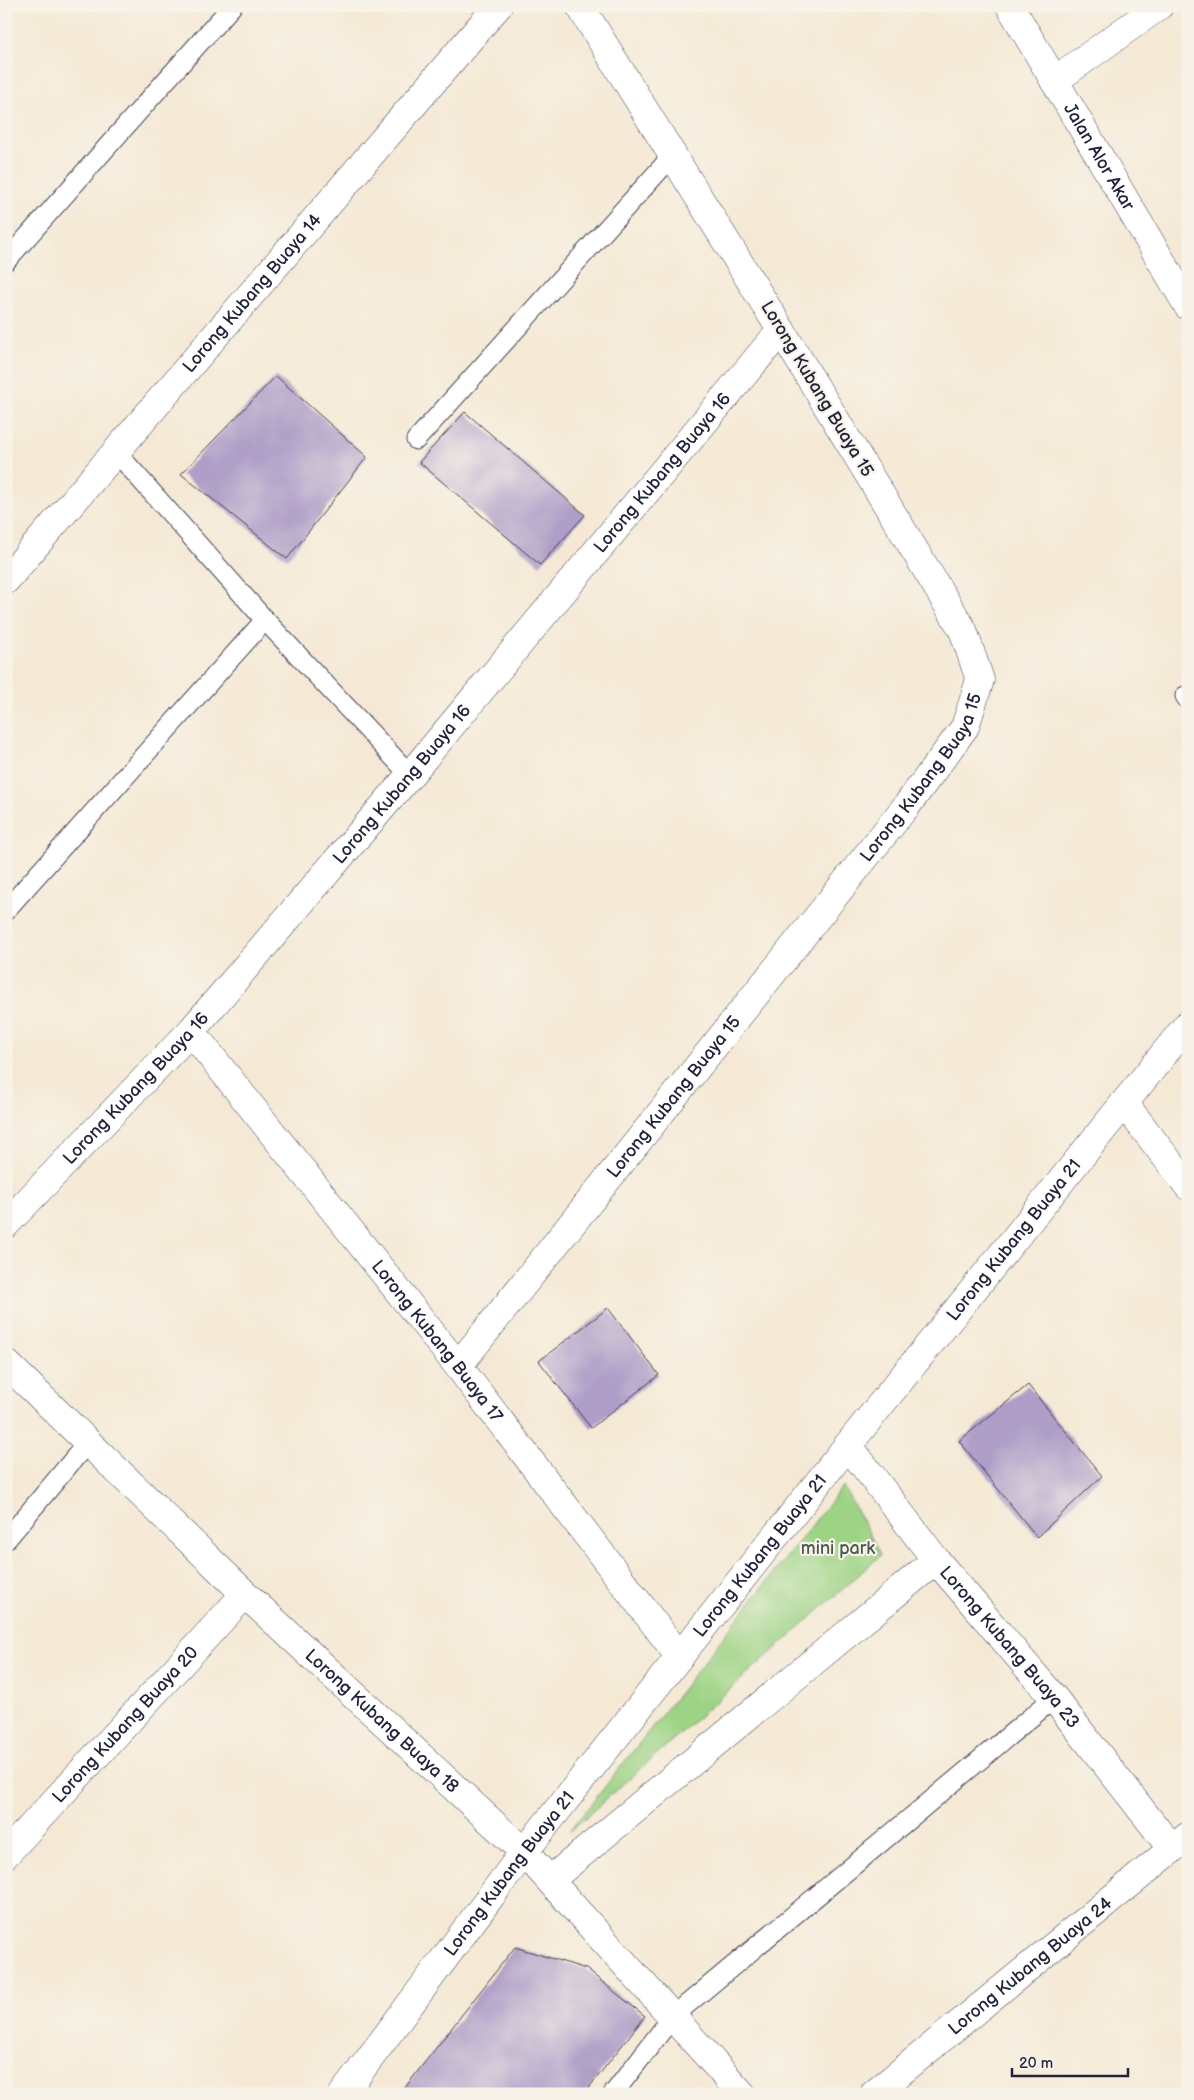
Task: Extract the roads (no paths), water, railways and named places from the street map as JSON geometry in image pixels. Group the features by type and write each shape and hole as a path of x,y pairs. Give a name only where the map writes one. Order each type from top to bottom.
{"street":[{"name":"Lorong Kubang Buaya 14","path":"6,580 117,453 498,6"},
{"name":"Lorong Kubang Buaya 15","path":"458,1366 908,804 965,727 980,680 963,630 781,330 580,6"},
{"name":"Jalan Alor Akar","path":"1010,6 1188,306"},
{"path":"1054,82 1159,6"},
{"name":"Lorong Kubang Buaya 16","path":"6,1224 191,1032 410,775 781,330"},
{"name":"Lorong Kubang Buaya 21","path":"342,2094 524,1852 848,1445 1188,1024"},
{"name":"Lorong Kubang Buaya 17","path":"191,1032 458,1366 679,1656"},
{"path":"1124,1104 1188,1186"},
{"name":"Lorong Kubang Buaya 18","path":"6,1363 245,1594 524,1852 742,2094"},
{"name":"Lorong Kubang Buaya 23","path":"848,1445 936,1560 1180,1843"},
{"path":"550,1880 936,1560"},
{"name":"Lorong Kubang Buaya 20","path":"6,1854 245,1594"},
{"name":"Lorong Kubang Buaya 24","path":"874,2094 1180,1843"}],"lane":[{"path":"6,261 232,6"},
{"path":"416,440 673,155"},
{"path":"117,453 265,620 410,775"},
{"path":"6,910 265,620"},
{"path":"6,1540 88,1442"},
{"path":"613,2094 673,2016 1054,1698"}],"park label":[{"name":"mini park","path":"838,1548"}]}
